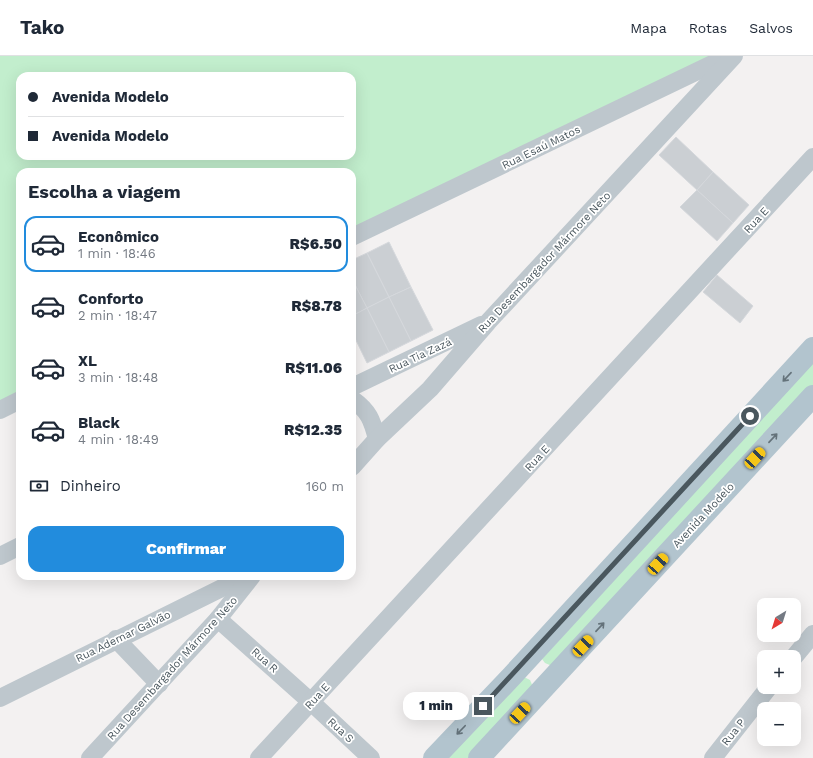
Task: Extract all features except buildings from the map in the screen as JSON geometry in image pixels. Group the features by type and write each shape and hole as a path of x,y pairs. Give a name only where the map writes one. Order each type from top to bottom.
{"main road":[{"path":"434,758 516,672 813,348"},
{"name":"Avenida Modelo","path":"479,758 813,396"},
{"path":"538,648 536,660 540,667 552,672 561,670"},
{"path":"516,672 525,670 534,673 541,681 541,691"}],"street":[{"name":"Rua Esaú Matos","path":"356,235 730,56"},
{"name":"Rua Desembargador Mármore Neto","path":"356,463 377,439 430,389 488,322 734,56"},
{"name":"Rua E","path":"259,758 813,157"},
{"name":"Rua Tia Zazá","path":"356,385 488,322"},
{"path":"0,410 16,402"},
{"path":"356,402 364,408 372,420 377,439"},
{"path":"0,556 16,548"},
{"name":"Rua Ademar Galvão","path":"0,698 116,639 238,580"},
{"name":"Rua Desembargador Mármore Neto","path":"90,758 218,619 249,580"},
{"name":"Rua R","path":"218,619 312,702"},
{"path":"800,650 813,634"},
{"path":"116,639 159,684"},
{"name":"Rua P","path":"713,758 763,694"},
{"name":"Rua S","path":"312,702 371,758"}],"green space":[{"path":"0,56 712,56 356,230 356,168 16,168 16,395 0,404"},
{"path":"813,362 813,386 552,666 545,663 542,659"},
{"path":"524,677 530,680 533,687 471,758 444,758"}],"route":[{"path":"483,706 750,416"}]}
